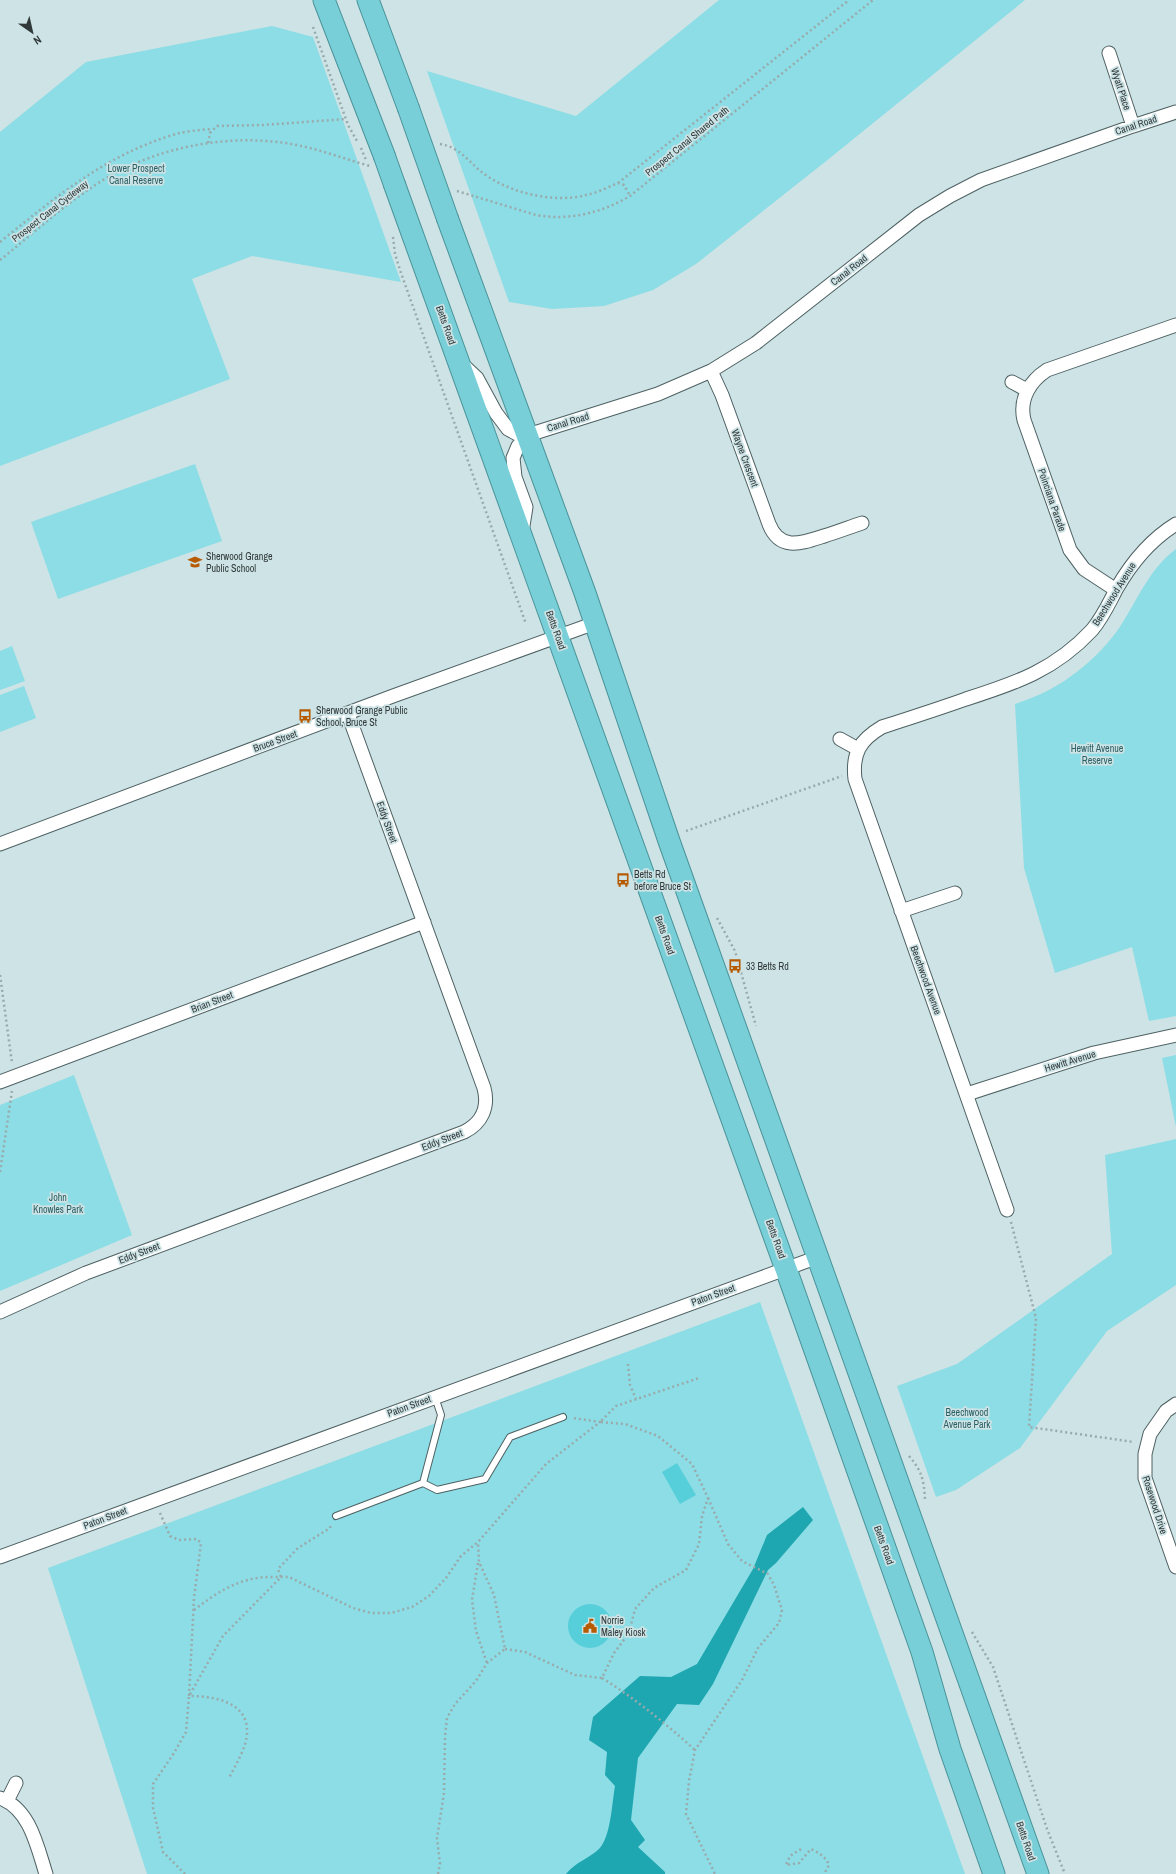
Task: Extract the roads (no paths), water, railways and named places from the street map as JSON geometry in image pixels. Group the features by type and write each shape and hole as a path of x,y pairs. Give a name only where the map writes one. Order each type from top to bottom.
{"highway":[{"name":"Betts Road","path":"324,0 384,155 460,363 786,1269 922,1652 950,1748 994,1874"},
{"name":"Betts Road","path":"368,0 528,435 595,623 669,840 1038,1874"}],"street":[{"name":"Wyatt Place","path":"1109,53 1133,126"},
{"name":"Canal Road","path":"528,435 658,394 711,371 756,343 919,215 950,196 981,180 1176,112"},
{"path":"1012,382 1027,390 1035,379 1047,370 1176,325"},
{"path":"460,363 477,378 496,413 508,429 519,435 528,435"},
{"name":"Wayne Crescent","path":"711,371 722,395 771,529 780,546 803,543 862,523"},
{"name":"Poinciana Parade","path":"1027,390 1024,404 1024,420 1068,544 1074,557 1084,569 1116,590"},
{"path":"522,534 526,507 515,477 513,458 518,446 528,435"},
{"name":"Beechwood Avenue","path":"1007,1210 855,779 854,763 858,749 867,737 882,727 1017,683 1049,667 1074,648 1093,628 1101,618 1116,590 1141,553 1163,532 1176,524"},
{"name":"Bruce Street","path":"0,844 595,623"},
{"name":"Eddy Street","path":"0,1312 86,1273 464,1132 475,1125 484,1112 486,1097 348,714"},
{"path":"840,739 858,749"},
{"path":"902,911 955,892"},
{"name":"Brian Street","path":"0,1082 424,922"},
{"name":"Hewitt Avenue","path":"967,1094 1094,1053 1176,1035"},
{"name":"Paton Street","path":"0,1557 818,1257"},
{"name":"Rosewood Drive","path":"1176,1404 1166,1411 1150,1434 1145,1454 1145,1478 1176,1567"},
{"path":"16,1783 4,1799 20,1810 24,1816 46,1874"}],"lane":[{"path":"423,1483 441,1415 434,1397"},
{"path":"336,1516 423,1483 437,1490 485,1479 510,1436 563,1417"}],"place":[{"name":"Sherwood Grange Public School","path":"195,562"},
{"name":"Sherwood Grange Public School, Bruce St","path":"305,716"},
{"name":"Betts Rd before Bruce St","path":"623,880"},
{"name":"33 Betts Rd","path":"735,966"},
{"name":"Norrie Maley Kiosk","path":"590,1626"}],"park label":[{"name":"Lower Prospect Canal Reserve","path":"136,174"},
{"name":"Hewitt Avenue Reserve","path":"1097,754"},
{"name":"John Knowles Park","path":"58,1202"},
{"name":"Beechwood Avenue Park","path":"967,1418"}]}
